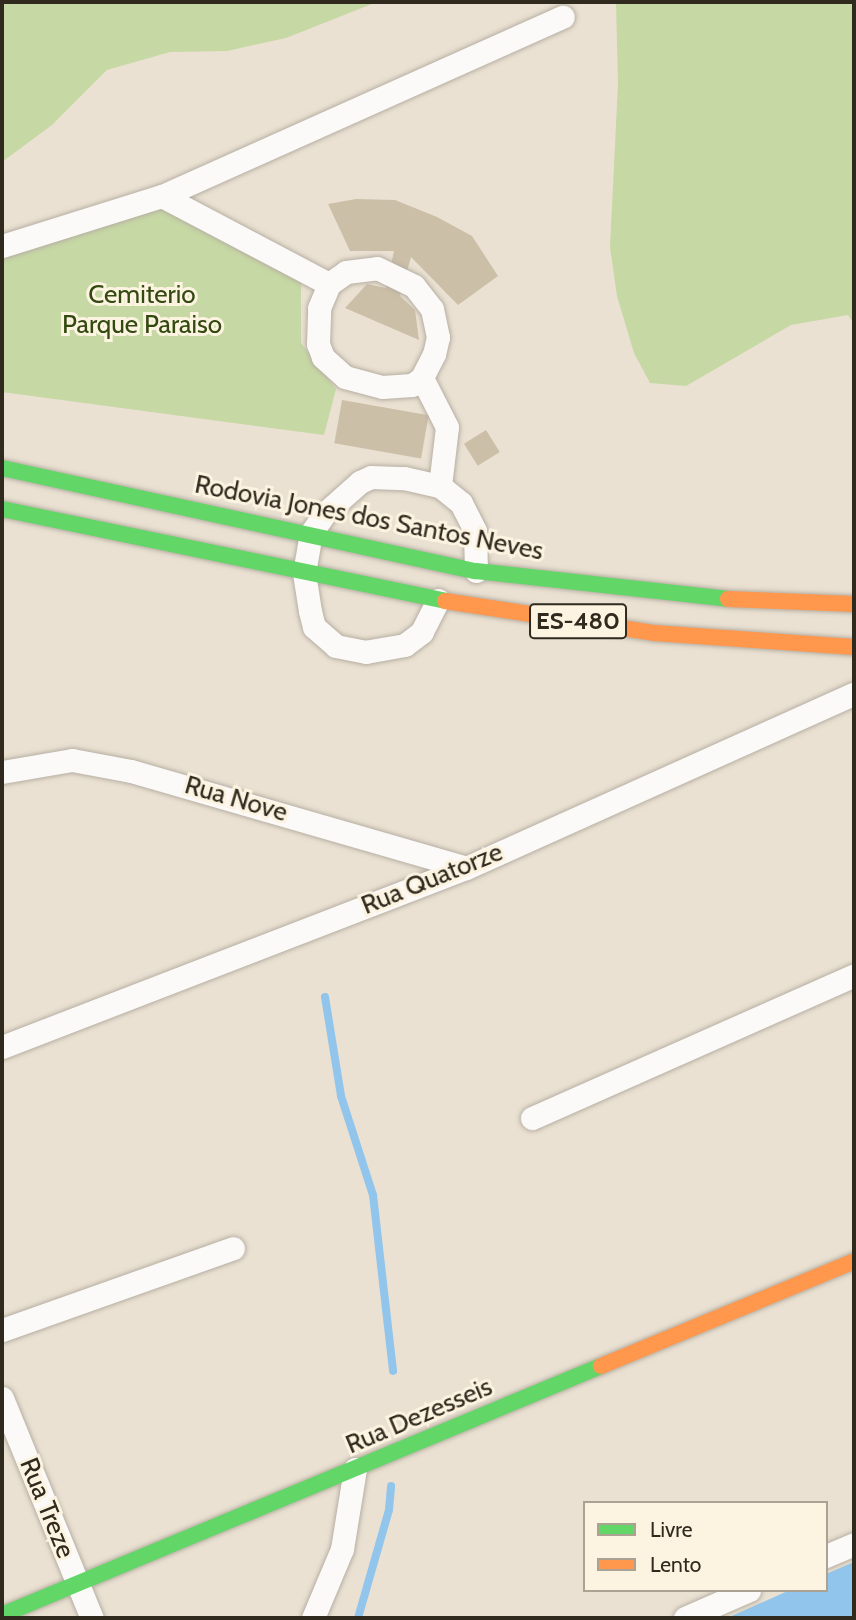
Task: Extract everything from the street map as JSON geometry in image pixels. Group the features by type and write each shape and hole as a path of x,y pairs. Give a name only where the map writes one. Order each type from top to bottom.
{"main road":[{"name":"Rodovia Jones dos Santos Neves","path":"2,468 476,571 695,598 854,604"},
{"name":"ES-480","path":"2,509 438,600 654,633 854,647"},
{"name":"Rua Dezesseis","path":"2,1615 854,1261"}],"street":[{"path":"2,246 162,195 563,17"},
{"path":"162,195 329,284"},
{"path":"377,268 414,286 432,309 438,337 422,378 412,385 382,387 345,377 332,367 323,357 317,332 319,308 329,284 346,272 377,268"},
{"path":"422,378 447,426 440,486"},
{"path":"438,600 422,632 405,645 352,651 325,640 314,627 304,573 311,533 347,491 371,477 404,478 440,486 461,503 475,531 476,571"},
{"name":"Rua Quatorze","path":"2,1047 466,867 854,694"},
{"name":"Rua Nove","path":"2,772 72,760 131,771 466,867"},
{"path":"533,1118 854,975"},
{"path":"2,1330 233,1248"},
{"name":"Rua Treze","path":"2,1398 92,1618"},
{"path":"313,1618 342,1549 355,1469"},
{"path":"828,1555 854,1544"},
{"path":"685,1618 744,1592"}],"green space":[{"path":"2,2 377,2 286,38 227,51 170,52 107,70 52,125 2,162"},
{"path":"616,2 854,2 854,324 848,315 791,325 686,386 650,383 634,353 617,296 610,247 618,84"},
{"name":"Cemiterio Parque Paraiso","path":"150,202 301,281 301,343 336,389 324,435 2,392 2,250"}],"water":[{"path":"854,1562 854,1618 727,1618 786,1592 828,1592 828,1573"}],"building":[{"path":"356,199 395,200 437,217 472,236 498,276 458,305 411,257 400,296 415,310 419,340 345,308 367,284 386,288 394,251 350,251 328,204"},
{"path":"342,400 429,415 421,459 334,443"},
{"path":"486,430 500,452 478,466 464,444"}],"waterway":[{"path":"325,997 341,1096 373,1195 393,1371"},
{"path":"358,1618 389,1510 391,1486"}],"traffic: fast":[{"path":"2,468 476,571 728,599"},
{"path":"2,509 445,601"},
{"path":"2,1615 601,1366"}],"traffic: slow":[{"path":"728,599 854,604"},
{"path":"445,601 654,633 854,647"},
{"path":"601,1366 854,1261"}]}
